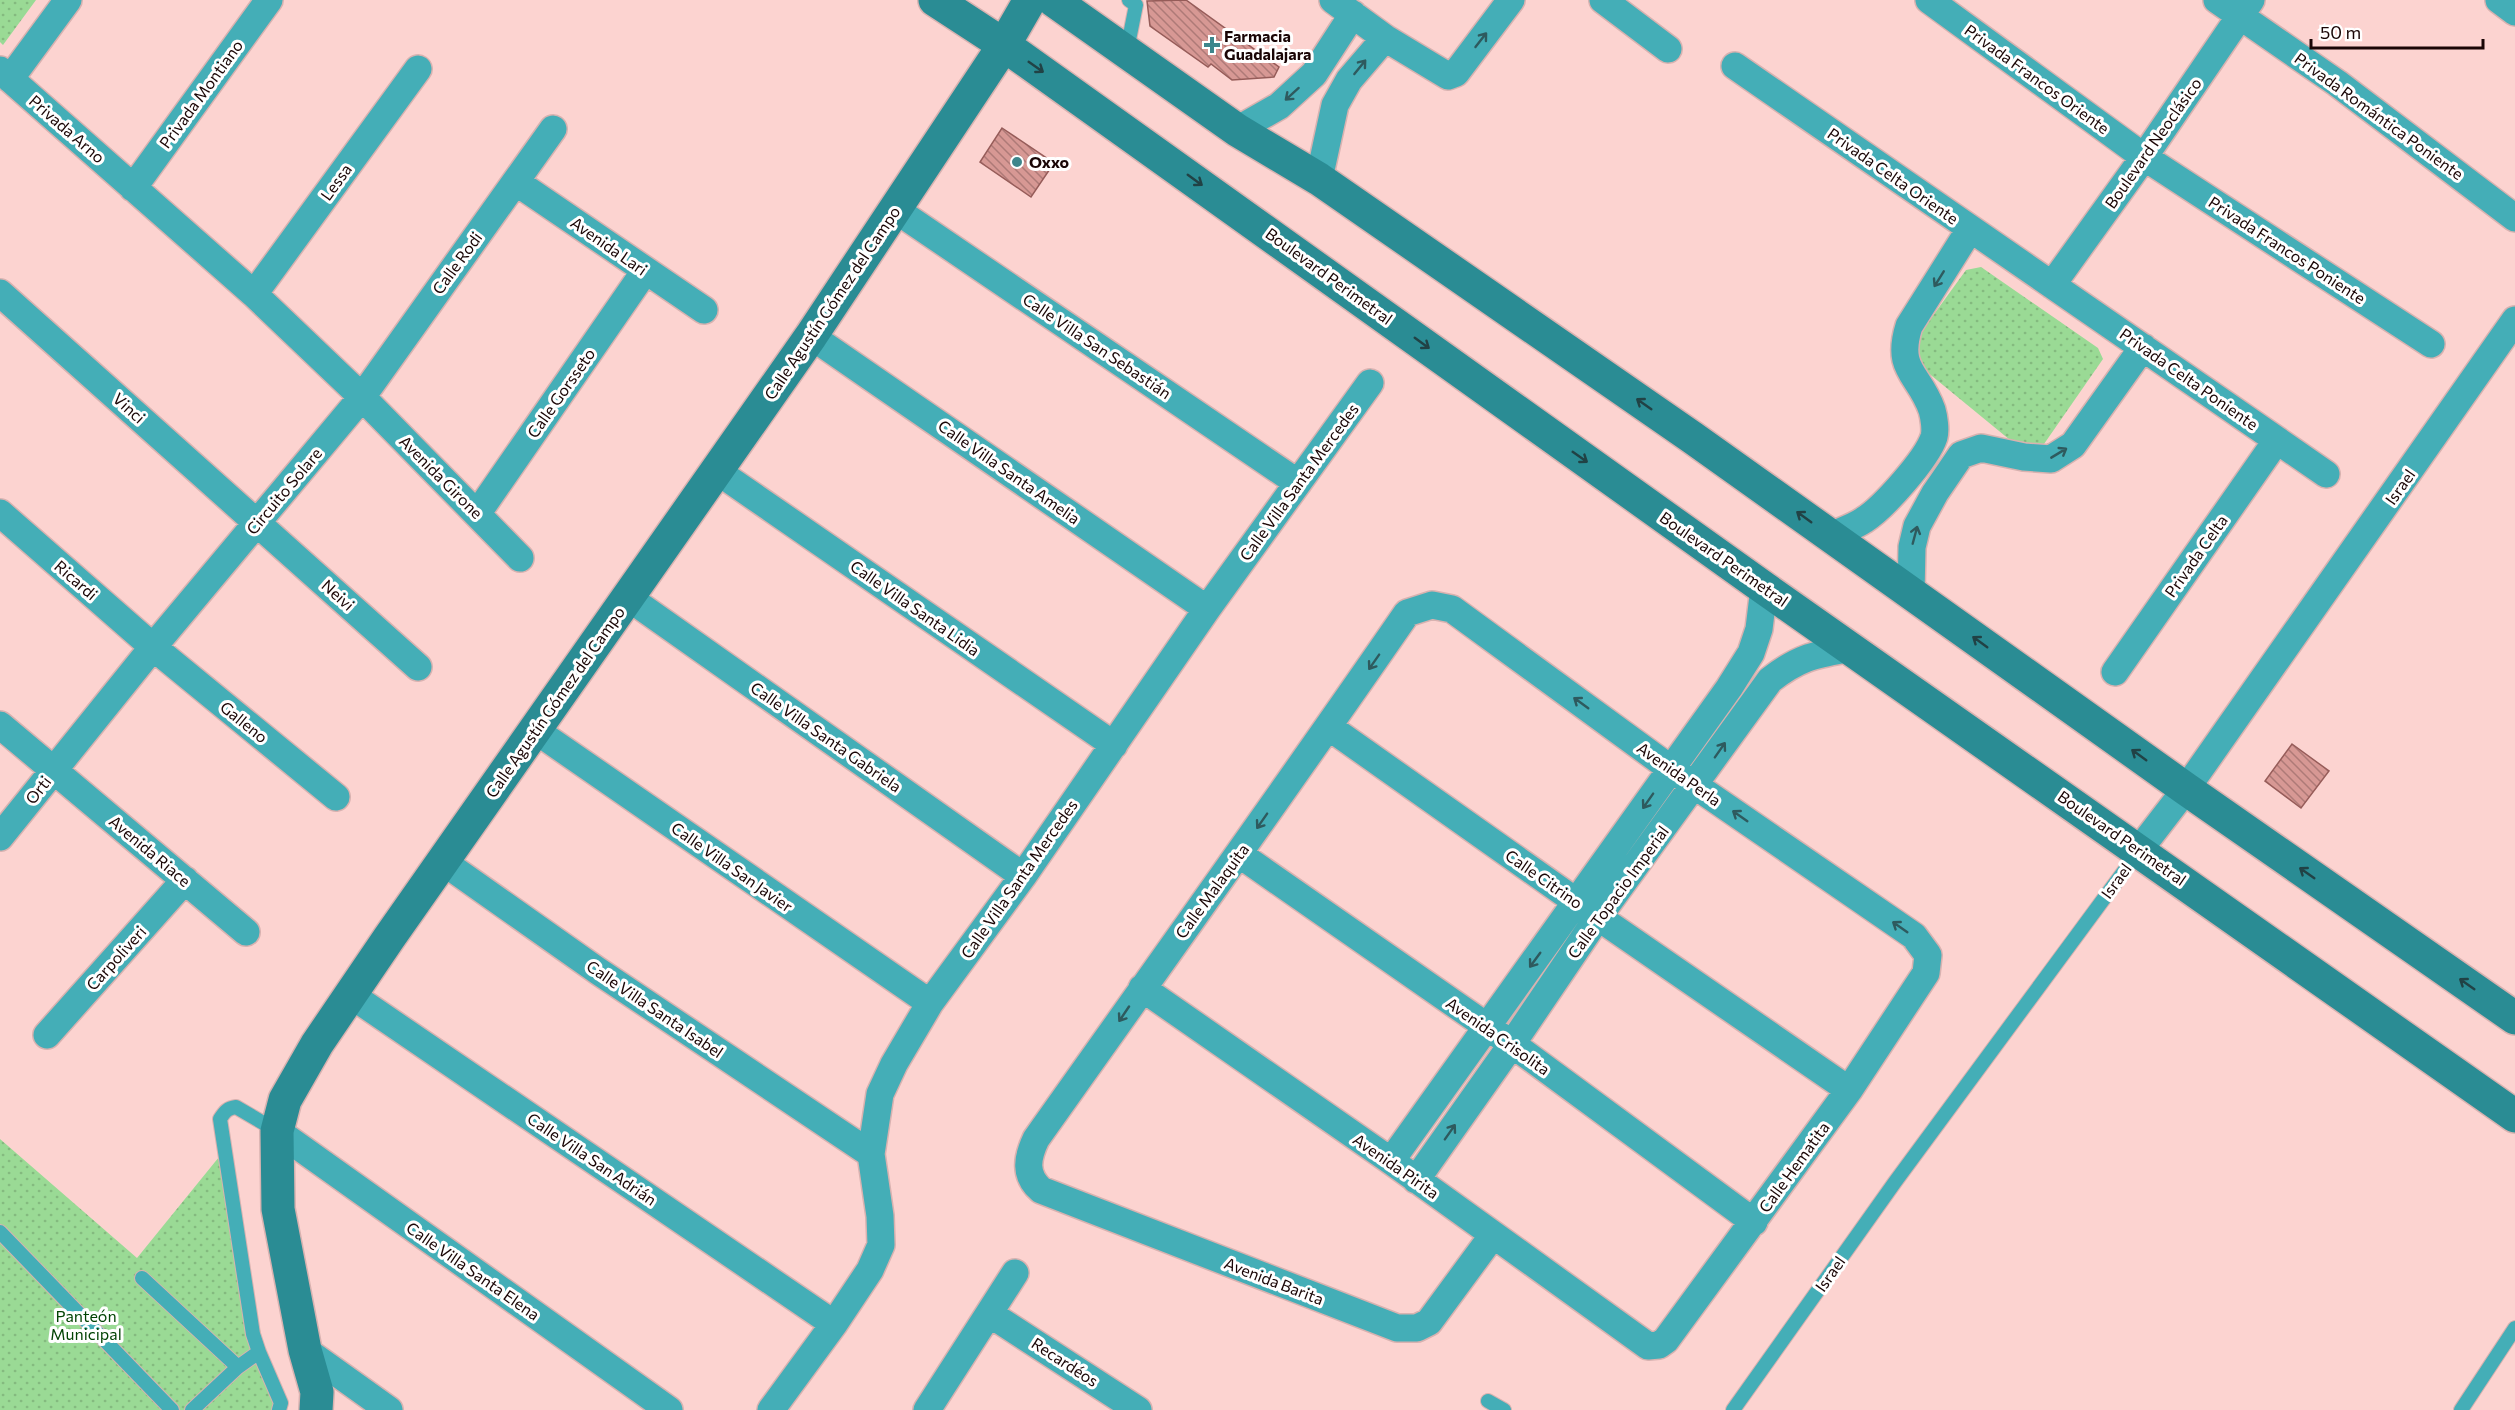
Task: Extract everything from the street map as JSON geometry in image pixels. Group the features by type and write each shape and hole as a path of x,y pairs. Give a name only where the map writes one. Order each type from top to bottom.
{"street":[{"path":"5,74 68,0"},
{"name":"Privada Montiano","path":"133,188 269,0"},
{"name":"Boulevard Perimetral","path":"935,0 1004,45 1764,588 2515,1116"},
{"name":"Calle Agustín Gómez del Campo","path":"316,1410 317,1392 305,1350 278,1209 277,1131 285,1100 317,1044 442,861 811,336 1004,45 1030,0"},
{"path":"1237,130 1279,106 1314,74 1343,7 1385,38 1448,76 1456,73 1511,0"},
{"path":"1603,0 1668,49"},
{"name":"Privada Francos Oriente","path":"1929,0 2144,157"},
{"name":"Privada Romántica Poniente","path":"2217,0 2246,8 2337,83 2515,218"},
{"path":"2499,0 2515,12"},
{"path":"1069,7 1127,52 1237,130 1318,179 1693,438 2186,789 2515,1018"},
{"name":"Boulevard Neoclásico","path":"2052,285 2144,157 2246,8"},
{"path":"1318,179 1335,105 1342,91 1385,38"},
{"name":"Privada Celta Oriente","path":"1736,66 2052,285"},
{"name":"Lessa","path":"254,294 418,69"},
{"name":"Privada Arno","path":"5,74 133,188"},
{"path":"1314,74 1342,91"},
{"name":"Calle Rodi","path":"362,397 553,129"},
{"name":"Privada Francos Poniente","path":"2144,157 2431,344"},
{"name":"Avenida Lari","path":"516,182 704,310"},
{"path":"133,188 254,294 362,397"},
{"name":"Calle Villa San Sebastián","path":"896,210 1298,483"},
{"path":"1830,536 1863,521 1882,506 1929,448 1935,434 1932,411 1907,368 1903,344 1908,326 1970,229"},
{"name":"Calle Gorsseto","path":"477,514 645,271"},
{"name":"Privada Celta Poniente","path":"2052,285 2326,474"},
{"name":"Vinci","path":"0,293 259,522"},
{"name":"Israel","path":"2139,850 2186,789 2515,320"},
{"name":"Calle Villa Santa Amelia","path":"811,336 1207,609"},
{"path":"1911,592 1912,547 1917,525 1961,455 1981,448 2024,457 2051,459 2073,445 2143,347"},
{"name":"Calle Villa Santa Mercedes","path":"771,1410 870,1270 881,1245 880,1216 871,1154 880,1094 894,1064 930,1004 1023,876 1207,609 1370,383"},
{"name":"Avenida Girone","path":"362,397 520,558"},
{"name":"Circuito Solare","path":"53,770 362,397"},
{"name":"Privada Celta","path":"2115,672 2277,440"},
{"name":"Calle Villa Santa Lidia","path":"717,471 1114,745"},
{"path":"1909,473 1935,493"},
{"name":"Ricardi","path":"0,513 153,647"},
{"name":"Neivi","path":"259,522 418,667"},
{"name":"Calle Topacio Imperial","path":"1416,1180 1512,1044 1587,910 1671,769 1751,653 1759,628 1764,588"},
{"name":"Calle Villa Santa Gabriela","path":"628,598 1023,876"},
{"name":"Avenida Perla","path":"1407,613 1432,605 1452,609 1671,769 1914,936 1928,955 1926,973"},
{"name":"Calle Malaquita","path":"1028,1172 1030,1152 1036,1139 1329,727 1407,613"},
{"name":"Galleno","path":"153,647 336,797"},
{"name":"Calle Topacio Imperial","path":"1390,1161 1486,1028 1696,785 1770,680 1793,663 1815,655 1852,648"},
{"path":"1744,663 1770,680"},
{"path":"1715,707 1739,724"},
{"path":"0,725 53,770"},
{"name":"Calle Citrino","path":"1329,727 1587,910 1849,1090"},
{"name":"Calle Villa San Javier","path":"535,730 930,1004"},
{"name":"Orti","path":"0,837 53,770"},
{"name":"Avenida Riace","path":"53,770 246,932"},
{"name":"Avenida Crisolita","path":"1239,854 1512,1044 1754,1222"},
{"name":"Calle Villa Santa Isabel","path":"442,861 598,970 871,1154"},
{"name":"Carpoliveri","path":"47,1035 184,880"},
{"name":"Calle Hematita","path":"1648,1346 1659,1346 1666,1340 1754,1222 1849,1090 1926,973"},
{"name":"Avenida Pirita","path":"1142,988 1390,1161 1648,1346"},
{"name":"Calle Villa San Adrián","path":"351,995 834,1324"},
{"name":"Calle Villa Santa Elena","path":"277,1131 669,1410"},
{"name":"Avenida Barita","path":"1028,1172 1032,1182 1041,1190 1397,1329 1417,1328 1429,1322 1493,1235"},
{"path":"927,1410 1015,1273"},
{"name":"Recardéos","path":"990,1314 1138,1410"},
{"path":"305,1350 389,1410"}],"lane":[{"path":"1127,52 1136,5 1129,0"},
{"name":"Israel","path":"1733,1410 1895,1182 2139,850"},
{"path":"277,1131 236,1107 230,1107 220,1119 253,1334 281,1402 279,1410"},
{"path":"0,1232 172,1410"},
{"path":"142,1278 238,1367"},
{"path":"2461,1410 2515,1328"},
{"path":"192,1410 238,1367 259,1353"},
{"path":"1488,1401 1504,1410"}],"green space":[{"path":"0,0 36,0 3,45 0,42"},
{"path":"1981,267 2098,348 2103,359 2044,444 2029,446 2010,440 1910,358 1911,346 1966,270"},
{"name":"Panteón Municipal","path":"0,1139 137,1258 219,1157 279,1410 0,1410"}],"building":[{"name":"Farmacia Guadalajara","path":"1186,0 1279,67 1274,77 1232,80 1211,64 1208,67 1150,26 1147,1"},
{"name":"Oxxo","path":"1002,128 1054,163 1031,197 980,162"},
{"path":"2292,744 2329,771 2301,808 2265,781"}],"place":[{"name":"Farmacia Guadalajara","path":"1212,45"},
{"name":"Oxxo","path":"1017,162"}]}
